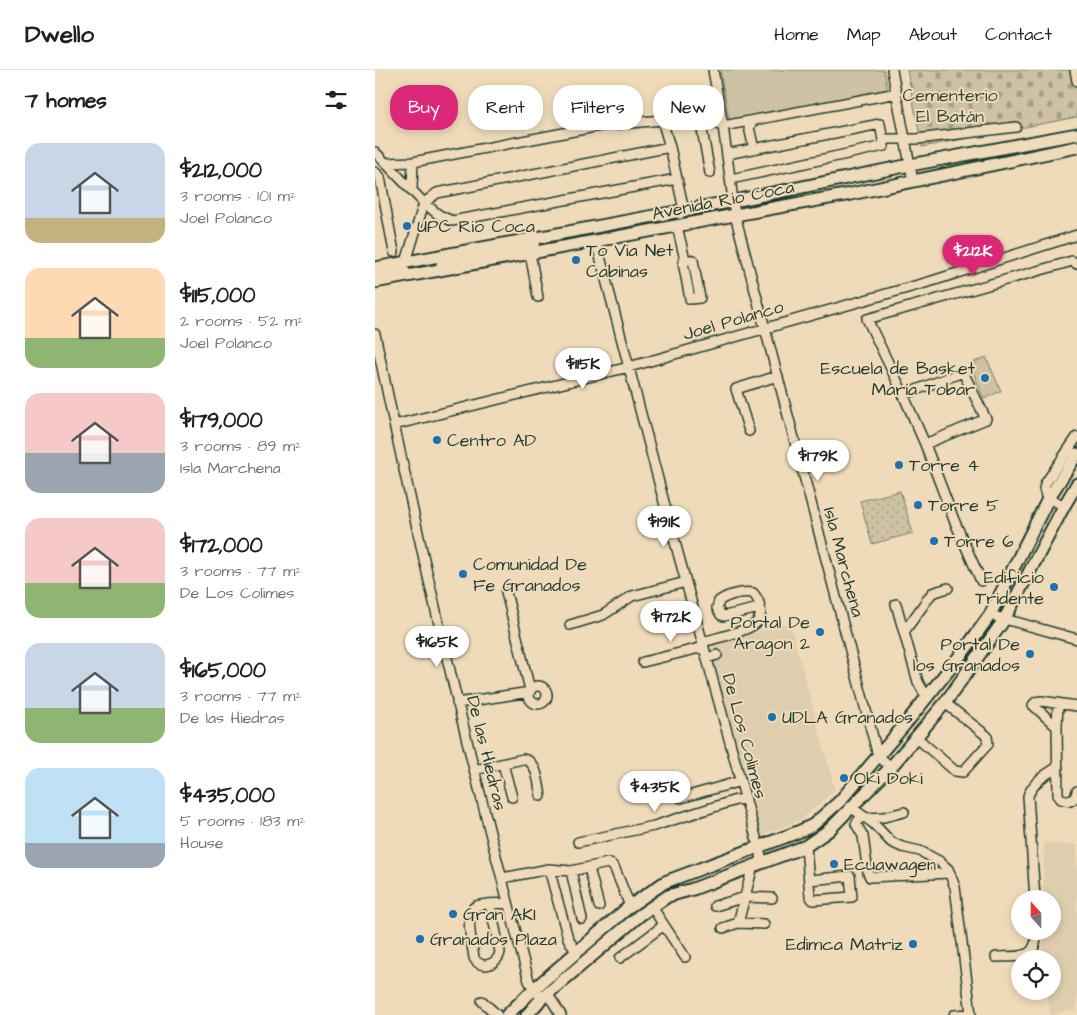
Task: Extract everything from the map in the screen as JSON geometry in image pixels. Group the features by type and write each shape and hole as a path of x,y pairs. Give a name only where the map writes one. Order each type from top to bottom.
{"main road":[{"name":"Avenida Río Coca","path":"375,268 1077,134"},
{"name":"Avenida Río Coca","path":"375,282 851,194 1077,147"},
{"path":"507,1015 534,989 630,906 665,882 798,832 813,825 840,801 927,698 991,615 1048,499 1077,454"},
{"path":"527,1015 545,996 640,915 668,896 806,846 825,834 852,808 891,767 945,703 1005,620 1077,484"}],"street":[{"name":"Isla Marchena","path":"713,70 716,85"},
{"path":"893,70 913,181"},
{"path":"1075,70 1077,81"},
{"path":"724,126 897,93"},
{"path":"754,120 749,127 754,149"},
{"path":"386,163 413,162 599,126 653,121"},
{"path":"727,154 880,124 883,139 884,146 731,179"},
{"path":"883,139 906,140 1016,127"},
{"path":"375,276 403,273 680,214 684,210 665,130"},
{"path":"702,130 710,173"},
{"name":"Isla Marchena","path":"724,130 735,214 878,756"},
{"path":"390,273 406,262 425,203 437,193 670,147"},
{"path":"375,152 425,203 439,215 452,221 677,179"},
{"path":"412,188 413,162"},
{"path":"375,172 380,177 394,252"},
{"path":"677,226 685,260"},
{"name":"Joel Polanco","path":"394,425 629,367 932,281 1077,235"},
{"name":"De Los Colimes","path":"596,241 686,582 759,847 758,864"},
{"path":"530,253 538,297"},
{"path":"981,581 954,520 925,444 867,319 1072,261 1077,264"},
{"name":"De las Hiedras","path":"375,334 457,703 529,981 534,989 545,996 561,1015"},
{"path":"903,395 963,372 986,419 925,444"},
{"path":"749,431 736,388 778,376"},
{"path":"1064,506 1048,499 1044,489 1047,480 1077,437"},
{"path":"570,625 603,615 632,596 686,582"},
{"path":"904,632 931,593 948,588"},
{"path":"457,703 530,691 506,592"},
{"path":"896,604 918,682 927,698"},
{"path":"643,662 703,644 754,625 760,616 760,608"},
{"path":"991,615 1077,639"},
{"path":"707,658 717,655"},
{"path":"1057,727 1033,705 1041,701 1077,706"},
{"path":"917,737 959,772 963,772 985,750 988,744 987,736 945,703"},
{"path":"1058,703 1058,795 1061,799 1070,801 1075,798 1077,791"},
{"path":"878,756 891,767"},
{"path":"474,770 530,760 534,764 541,796"},
{"path":"503,764 511,797"},
{"path":"1034,890 1029,796 1032,786 1038,780 1058,767"},
{"path":"681,798 741,781"},
{"path":"578,842 654,826 736,800 746,799"},
{"path":"852,808 879,829 891,842 928,855 939,861 949,872 955,887 971,1014 954,1015"},
{"path":"904,812 884,817 864,817 856,824 863,836 870,877 949,872"},
{"path":"806,846 810,896 813,900 852,897 850,876 809,880"},
{"path":"502,878 549,870 571,871 608,863 611,865 630,906"},
{"path":"738,924 745,897 758,864"},
{"path":"589,868 599,906"},
{"path":"549,870 568,938 576,952"},
{"path":"571,871 582,919"},
{"path":"715,906 745,897 772,898"},
{"path":"490,904 500,952 493,963 481,965 474,958 469,918 474,908 490,904 508,902"},
{"path":"652,907 685,957"},
{"path":"723,928 738,924 765,924"},
{"path":"620,958 664,925"},
{"path":"996,957 1027,955 1034,950 1037,940"},
{"path":"482,1001 497,1015"}],"shaded area":[{"name":"UDLA Granados","path":"790,623 835,790 802,819 760,836 708,645"},
{"path":"1044,843 1077,845 1077,1011 1067,1010 1050,1015 1048,1000 1061,1000 1061,950 1042,950 1043,940 1061,940 1061,890 1043,890"}],"green space":[{"path":"720,70 884,70 888,91 729,120"},
{"name":"Cementerio El Batán","path":"907,70 1077,70 1077,117 922,147"},
{"name":"Escuela de Basket María Tobar","path":"986,357 1001,391 984,399 970,364"},
{"path":"900,491 913,533 872,544 860,501"}],"place":[{"name":"UPC Rio Coca","path":"407,226"},
{"name":"To Via Net Cabinas","path":"576,260"},
{"name":"Escuela de Basket María Tobar","path":"985,378"},
{"name":"Centro AD","path":"437,440"},
{"name":"Torre 4","path":"899,465"},
{"name":"Torre 5","path":"918,505"},
{"name":"Torre 6","path":"934,541"},
{"name":"Comunidad De Fe Granados","path":"463,574"},
{"name":"Edificio Tridente","path":"1054,587"},
{"name":"Portal De Aragon 2","path":"820,632"},
{"name":"Portal De los Granados","path":"1030,654"},
{"name":"UDLA Granados","path":"772,717"},
{"name":"Oki Doki","path":"844,778"},
{"name":"Ecuawagen","path":"834,864"},
{"name":"Gran AKI","path":"453,914"},
{"name":"Granados Plaza","path":"420,939"},
{"name":"Edimca Matriz","path":"913,944"}]}
